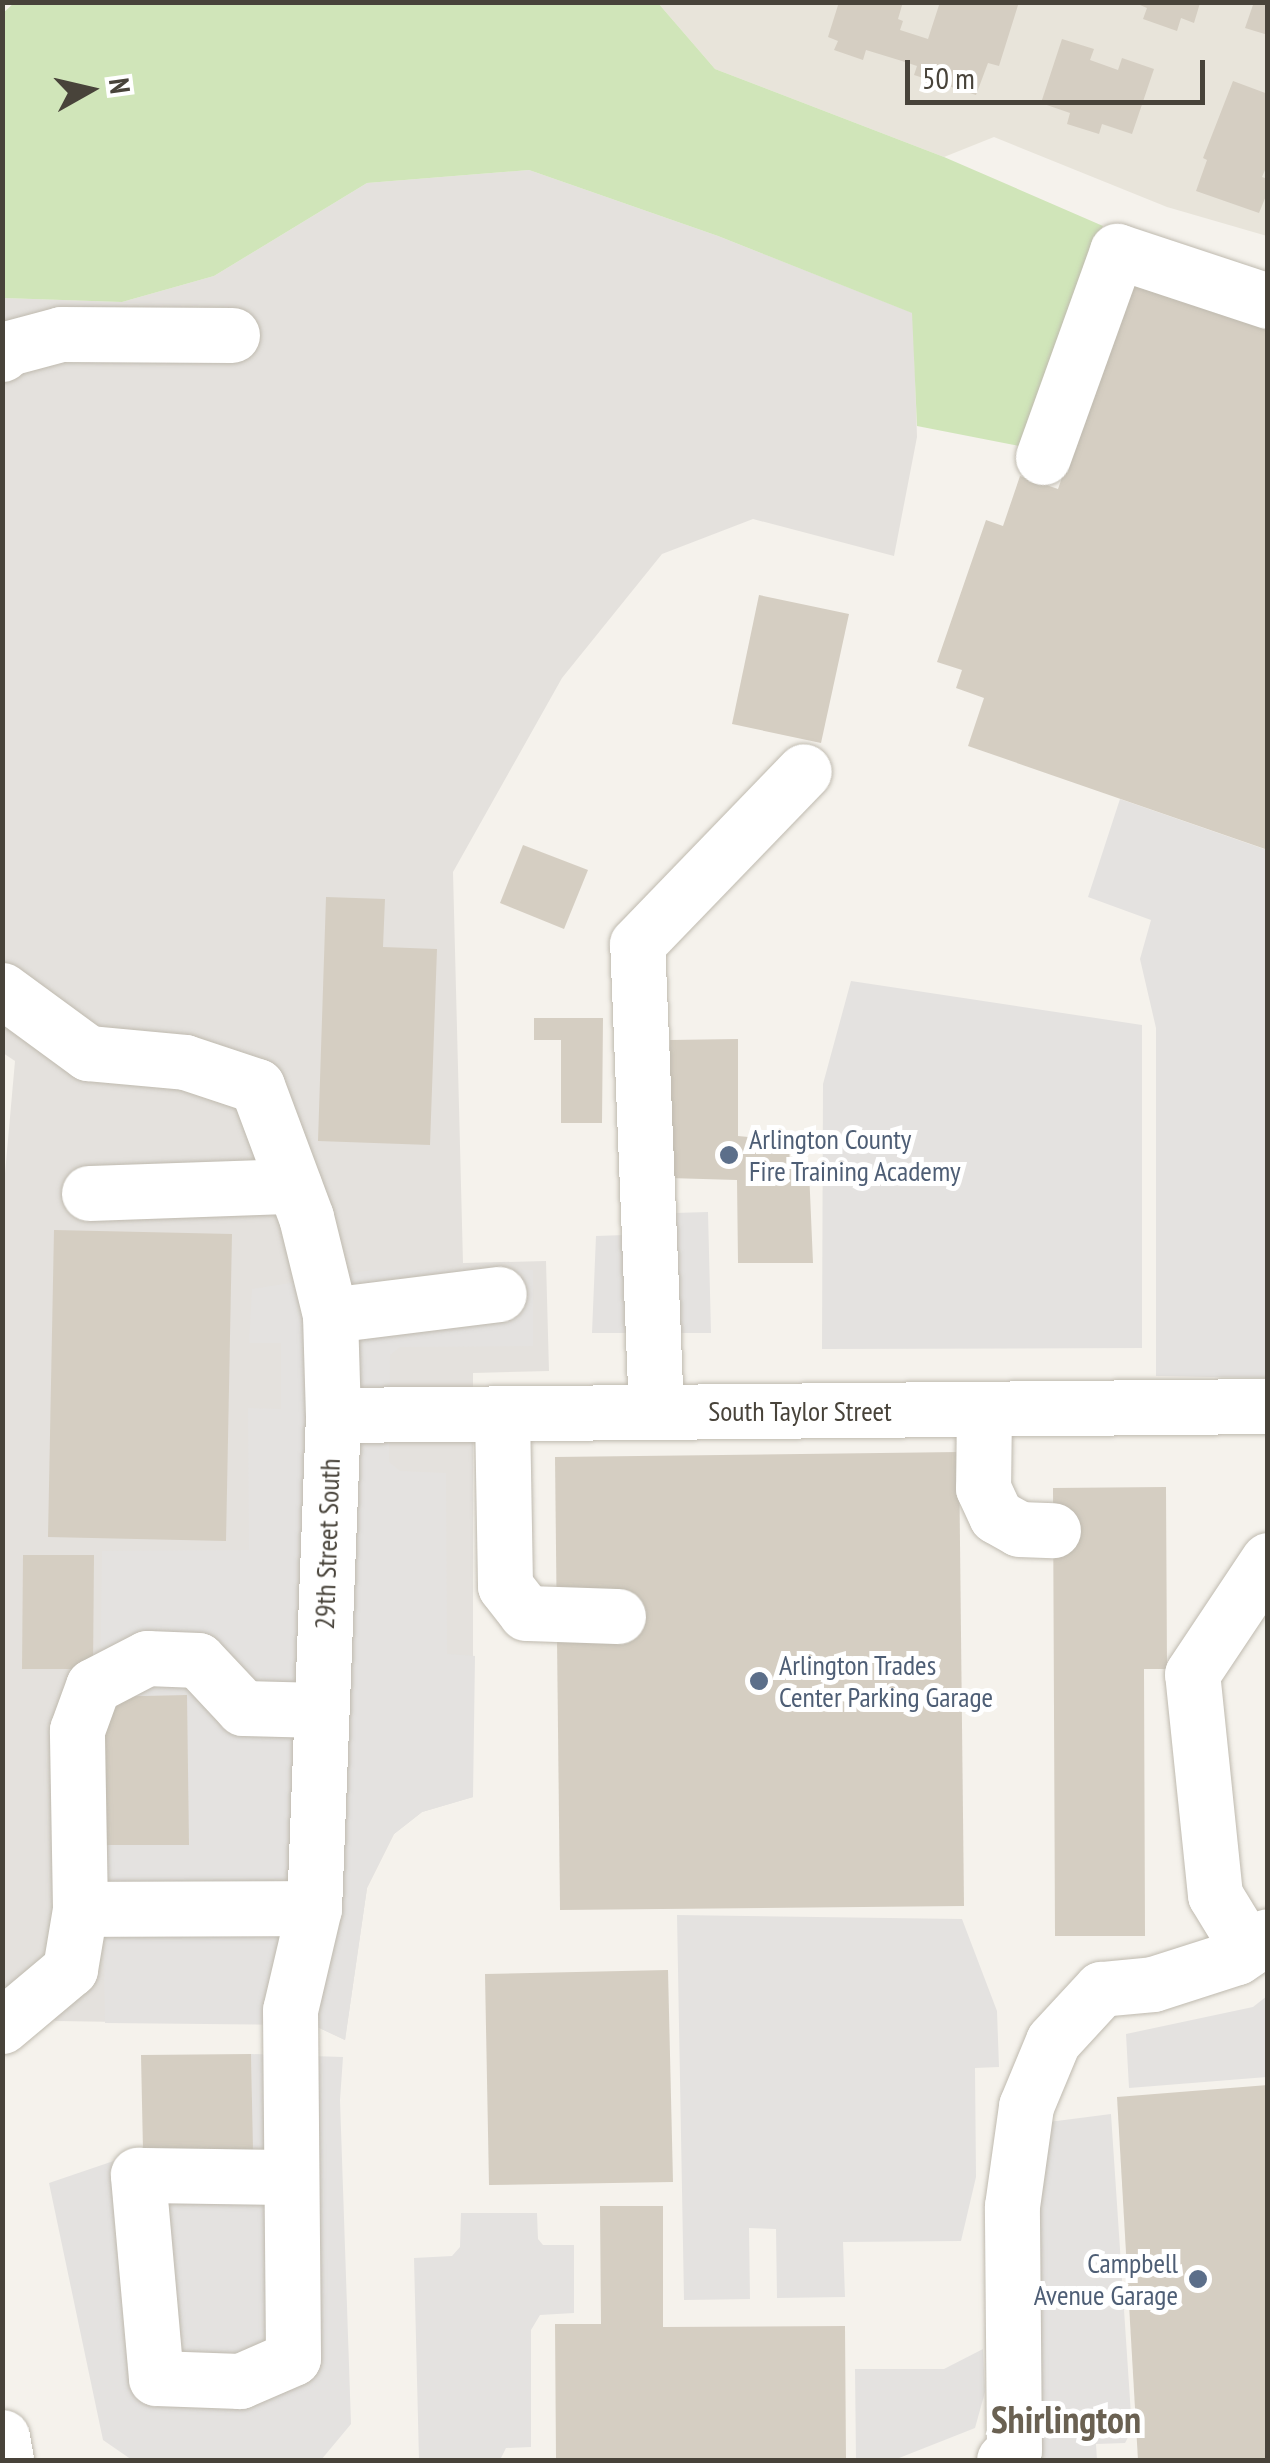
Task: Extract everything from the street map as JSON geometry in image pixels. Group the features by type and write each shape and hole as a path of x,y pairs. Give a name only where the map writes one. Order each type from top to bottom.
{"street":[{"path":"1043,457 1117,251 1268,301"},
{"path":"2,354 5,348 61,334 232,335"},
{"path":"656,1412 637,944 804,771"},
{"name":"29th Street South","path":"2,990 88,1053 185,1062 257,1086 294,1186 330,1314 332,1415 314,1908 290,2010 290,2176"},
{"path":"89,1193 294,1186"},
{"path":"330,1314 499,1294"},
{"name":"South Taylor Street","path":"332,1415 656,1412 894,1432 984,1410 1268,1406"},
{"path":"984,1410 983,1488 996,1516 1019,1529 1053,1530"},
{"path":"502,1414 505,1586 526,1613 618,1616"},
{"path":"1009,2456 1012,2206 1026,2106 1053,2041 1100,1989 1153,1984 1258,1943 1214,1895 1192,1674 1268,1560"},
{"path":"2,2026 70,1969 80,1909 77,1730 94,1686 147,1658 198,1660 243,1708 321,1710"},
{"path":"80,1909 314,1908"},
{"path":"2,2437 6,2460"}],"shaded area":[{"path":"658,3 1267,3 1267,236 1167,207 994,137 944,157 715,69"},
{"path":"529,170 718,236 913,313 917,437 894,556 753,519 662,554 562,678 453,872 463,1263 546,1261 549,1371 473,1373 473,1797 422,1812 394,1834 367,1888 345,2040 313,2025 56,2021 3,1993 2,1207 15,1061 3,1053 3,298 122,302 214,276 367,183"},
{"path":"1120,799 1267,850 1267,1378 1156,1376 1156,1028 1140,959 1151,920 1088,897"},
{"path":"851,981 1142,1025 1142,1348 822,1349 823,1084"},
{"path":"708,1212 711,1333 592,1333 596,1236 625,1235 674,1213"},
{"path":"372,1270 533,1270 533,1346 400,1347 390,1355 389,1462 400,1471 446,1473 447,1654 475,1656 473,1797 422,1812 394,1834 367,1888 345,2040 313,2025 105,2023 102,1845 189,1844 187,1696 100,1697 102,1551 249,1550 248,1408 281,1409 281,1343 249,1343 252,1289"},
{"path":"677,1915 962,1919 997,2011 999,2067 975,2068 976,2177 961,2241 843,2242 845,2297 777,2298 776,2229 749,2228 750,2299 684,2300"},
{"path":"1267,1996 1267,2077 1129,2088 1126,2034 1253,2007"},
{"path":"251,2054 343,2057 340,2100 351,2424 321,2460 132,2460 103,2440 49,2183 143,2151 252,2150"},
{"path":"1111,2114 1132,2430 1125,2443 1096,2444 1097,2460 1032,2460 1041,2123"},
{"path":"461,2213 537,2213 538,2239 543,2245 574,2245 574,2313 540,2315 531,2330 531,2447 506,2448 500,2460 419,2460 414,2258 452,2256 460,2247"},
{"path":"983,2349 985,2392 975,2428 894,2460 856,2460 855,2369 944,2369"}],"green space":[{"path":"15,2 658,3 715,69 944,157 1103,226 1029,448 917,426 912,313 718,236 529,170 367,183 214,276 122,302 3,298 2,14"}],"building":[{"path":"839,2 903,2 898,19 903,21 900,30 928,39 940,2 1019,2 999,66 988,63 976,95 914,75 917,66 902,61 866,50 863,60 834,50 838,41 828,37"},
{"path":"1133,2 1200,3 1194,23 1181,18 1177,31 1143,19 1147,8"},
{"path":"1254,2 1268,2 1268,35 1245,28"},
{"path":"1062,39 1094,49 1090,60 1118,70 1122,58 1154,69 1132,134 1102,124 1099,134 1067,124 1070,113 1041,103"},
{"path":"1233,81 1268,94 1268,163 1262,177 1268,179 1268,191 1259,213 1196,191 1207,160 1203,158"},
{"path":"1133,273 1268,320 1268,850 968,746 984,698 956,688 962,670 937,662 986,520 1003,526 1020,476 1058,489"},
{"path":"759,595 849,614 821,743 732,724"},
{"path":"523,845 588,870 564,929 500,903"},
{"path":"326,897 385,899 383,947 437,949 430,1145 318,1141"},
{"path":"534,1018 603,1018 602,1123 561,1123 561,1040 534,1040"},
{"name":"Arlington County Fire Training Academy","path":"738,1039 738,1136 789,1141 790,1168 809,1170 813,1263 738,1263 737,1180 669,1178 670,1040"},
{"path":"54,1230 232,1234 226,1541 48,1537"},
{"name":"Arlington Trades Center Parking Garage","path":"959,1452 964,1906 560,1910 555,1457"},
{"path":"1166,1487 1167,1669 1144,1669 1145,1936 1055,1936 1053,1488"},
{"path":"23,1555 94,1555 93,1669 22,1669"},
{"path":"187,1695 189,1845 102,1845 100,1697"},
{"path":"668,1970 673,2182 489,2185 485,1974"},
{"path":"251,2054 253,2150 143,2151 141,2055"},
{"name":"Campbell Avenue Garage","path":"1268,2085 1268,2460 1138,2460 1117,2097"},
{"path":"600,2206 663,2206 663,2327 845,2326 846,2460 556,2460 555,2324 601,2324"}],"place":[{"name":"Arlington County Fire Training Academy","path":"729,1155"},
{"name":"Arlington Trades Center Parking Garage","path":"759,1681"},
{"name":"Campbell Avenue Garage","path":"1198,2279"}],"district":[{"name":"Shirlington","path":"1066,2419"}]}
